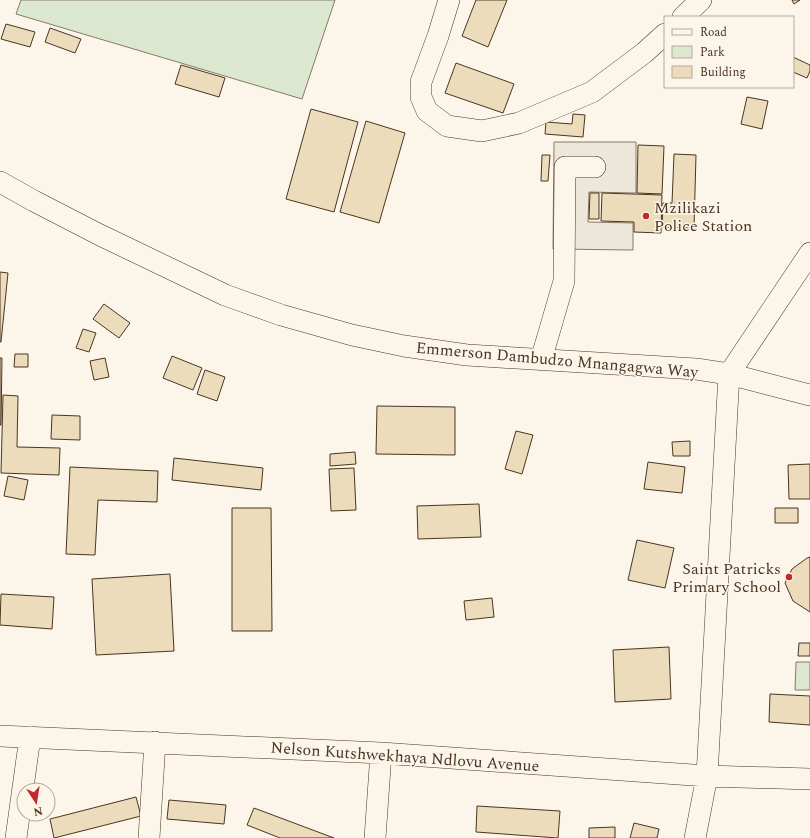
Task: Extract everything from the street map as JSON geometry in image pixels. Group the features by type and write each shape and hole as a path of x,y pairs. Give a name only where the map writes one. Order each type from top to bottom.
{"street":[{"path":"449,0 438,36 421,82 421,97 427,111 447,126 482,131 519,123 592,92 644,53 664,35"},
{"path":"684,16 701,0"},
{"path":"541,360 564,281 564,167 596,167"},
{"name":"Emmerson Dambudzo Mnangagwa Way","path":"0,182 34,201 225,295 281,315 352,335 404,346 467,355 688,369 730,374 810,395"},
{"path":"695,838 707,776 730,374 810,253"},
{"name":"Nelson Kutshwekhaya Ndlovu Avenue","path":"0,736 381,753 707,776 810,779"},
{"path":"16,838 30,737"},
{"path":"149,838 155,742"},
{"path":"375,838 381,753"}],"green space":[{"path":"21,0 335,0 302,99 16,14"},
{"path":"796,662 810,662 810,690 795,690"}],"shaded area":[{"path":"554,142 636,142 636,193 589,192 588,222 633,223 633,250 553,249"}],"building":[{"path":"476,0 507,0 488,47 462,36"},
{"path":"792,0 800,0 794,4"},
{"path":"6,24 35,32 30,47 1,39"},
{"path":"50,28 81,39 75,53 45,42"},
{"path":"794,57 810,65 810,71 807,78 794,72"},
{"path":"456,63 514,84 503,113 445,93"},
{"path":"181,65 225,78 219,97 175,84"},
{"path":"747,97 768,101 762,129 741,124"},
{"path":"311,109 358,122 334,212 286,199"},
{"path":"573,114 585,115 583,137 545,134 546,122 572,124"},
{"path":"366,121 405,133 379,223 340,212"},
{"path":"638,145 664,146 662,194 637,193"},
{"path":"674,154 696,155 694,228 662,227 663,203 672,203"},
{"path":"542,155 550,155 548,181 541,181"},
{"path":"590,193 599,193 599,219 589,219"},
{"path":"602,193 662,195 661,233 634,232 634,222 601,221"},
{"path":"0,272 8,273 1,342 0,342"},
{"path":"104,304 130,323 119,338 93,319"},
{"path":"83,329 96,333 89,352 76,348"},
{"path":"15,354 28,354 28,367 14,367"},
{"path":"172,356 202,368 193,390 163,378"},
{"path":"0,358 2,358 1,425 0,425"},
{"path":"105,358 109,377 94,380 90,361"},
{"path":"205,370 225,377 217,401 197,394"},
{"path":"3,395 18,396 17,447 60,448 59,475 1,473"},
{"path":"377,406 455,407 455,455 376,454"},
{"path":"52,415 80,416 80,440 51,439"},
{"path":"516,431 533,435 522,474 505,469"},
{"path":"690,441 690,456 673,456 672,442"},
{"path":"355,452 356,464 330,466 330,454"},
{"path":"174,458 263,468 261,490 172,480"},
{"path":"648,462 685,467 682,493 644,489"},
{"path":"810,464 810,499 789,499 788,465"},
{"path":"70,467 158,471 157,502 98,500 95,555 66,554"},
{"path":"354,468 356,510 331,511 329,469"},
{"path":"8,476 28,480 24,500 4,496"},
{"path":"479,504 481,537 418,539 417,506"},
{"path":"232,508 271,508 272,631 232,631"},
{"path":"775,508 798,508 798,523 775,523"},
{"path":"637,540 674,548 665,588 628,580"},
{"path":"810,557 810,612 793,601 785,583 792,569"},
{"path":"170,574 174,651 96,655 92,579"},
{"path":"1,594 54,597 52,629 0,625"},
{"path":"492,598 494,617 466,620 464,601"},
{"path":"799,643 810,643 810,656 798,656"},
{"path":"669,647 671,699 615,702 613,650"},
{"path":"770,694 810,696 810,725 769,722"},
{"path":"136,797 141,816 54,838 51,822 56,822 56,817"},
{"path":"169,800 226,805 224,824 167,819"},
{"path":"477,806 560,811 558,838 476,832"},
{"path":"254,808 334,838 280,838 247,825"},
{"path":"634,823 659,829 657,838 630,838"},
{"path":"615,827 615,838 589,838 589,828"}],"place":[{"name":"Mzilikazi Police Station","path":"646,216"},
{"name":"Saint Patricks Primary School","path":"789,577"}]}
